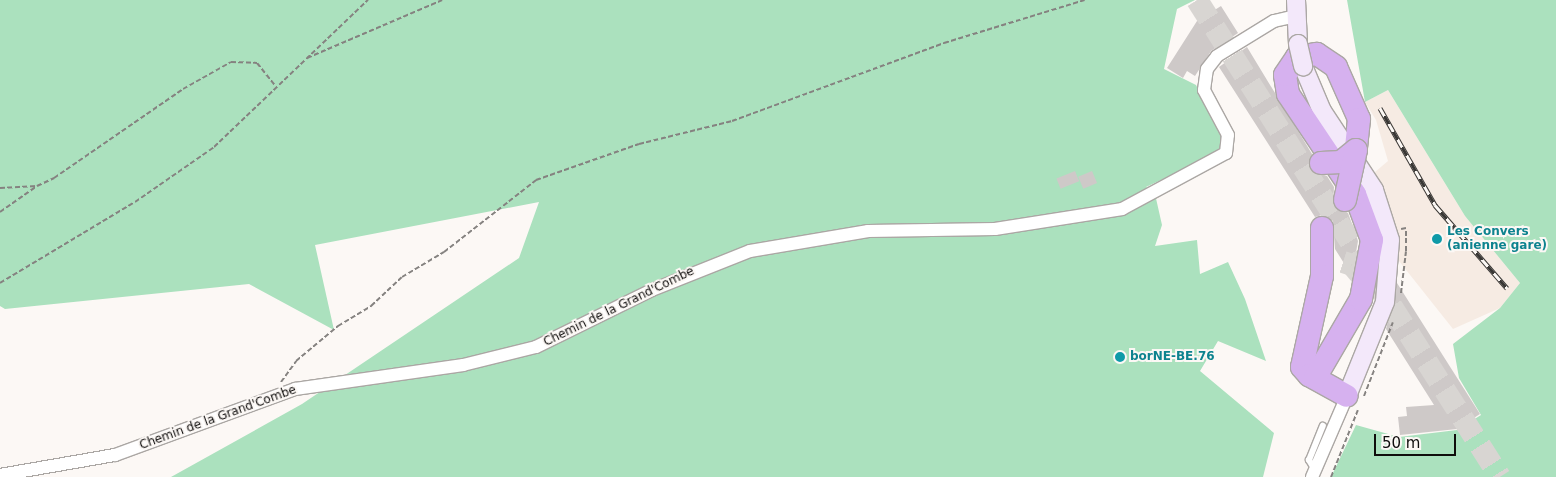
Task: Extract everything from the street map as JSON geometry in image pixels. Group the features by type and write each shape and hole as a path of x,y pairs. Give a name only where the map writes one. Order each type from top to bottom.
{"highway":[{"path":"1315,378 1361,299 1372,240 1355,194 1288,94 1285,75 1297,58 1317,54 1336,67 1359,120 1356,150 1345,200"},
{"path":"1321,163 1341,162 1356,150"},
{"path":"1322,228 1322,276 1302,364 1315,378 1347,396"},
{"path":"1322,276 1330,265 1343,262"}],"street":[{"name":"Chemin de la Grand'Combe","path":"0,475 115,455 275,396 311,386 463,365 536,347 652,290 750,252 868,231 995,229 1122,209 1224,155 1230,141 1205,93 1207,69 1217,56 1296,8 1298,44 1303,66 1322,111 1374,190 1390,240 1385,302 1347,396"},
{"path":"1314,474 1347,396"}],"lane":[{"path":"1314,474 1309,460 1323,426"}],"path":[{"path":"0,282 135,202 214,147 275,85 368,0"},
{"path":"304,58 442,0"},
{"path":"275,396 289,369 338,326 371,306 402,277 444,252 536,180 639,144 732,120 944,43 1085,0"},
{"path":"0,212 37,186 231,62 256,63 275,85"},
{"path":"0,188 37,186"}],"shaded area":[{"path":"1388,90 1465,216 1520,283 1500,308 1453,329 1399,261 1388,206 1375,172 1388,161 1376,120 1365,102"}],"green space":[{"path":"0,0 1195,0 1177,9 1164,69 1196,85 1224,138 1221,152 1146,187 1155,194 1162,225 1155,246 1197,240 1200,274 1228,262 1245,299 1266,361 1218,341 1200,371 1274,433 1263,477 171,477 302,404 519,258 539,202 315,245 334,330 249,284 5,309 0,306"},
{"path":"1347,0 1556,0 1556,477 1331,477 1356,425 1399,437 1457,430 1481,415 1459,378 1453,344 1500,308 1520,283 1465,216 1388,90 1365,102"}],"building":[{"path":"1221,6 1238,33 1211,51 1195,76 1187,71 1183,78 1167,68 1197,21"},
{"path":"1247,47 1312,154 1310,170 1327,176 1334,187 1333,204 1348,213 1358,241 1352,276 1335,249 1333,221 1322,215 1315,217 1219,67"},
{"path":"1075,171 1079,181 1061,189 1056,178"},
{"path":"1092,171 1097,183 1083,189 1078,177"},
{"path":"1397,283 1480,414 1457,429 1400,435 1398,417 1407,416 1406,407 1434,405 1386,329"}],"tunnel":[{"path":"1197,0 1500,477"},
{"path":"1343,262 1352,265 1369,285"}],"railway":[{"path":"1380,108 1435,205 1507,288"}],"place":[{"name":"Les Convers (anienne gare)","path":"1437,239"},
{"name":"borNE-BE.76","path":"1120,357"}]}
